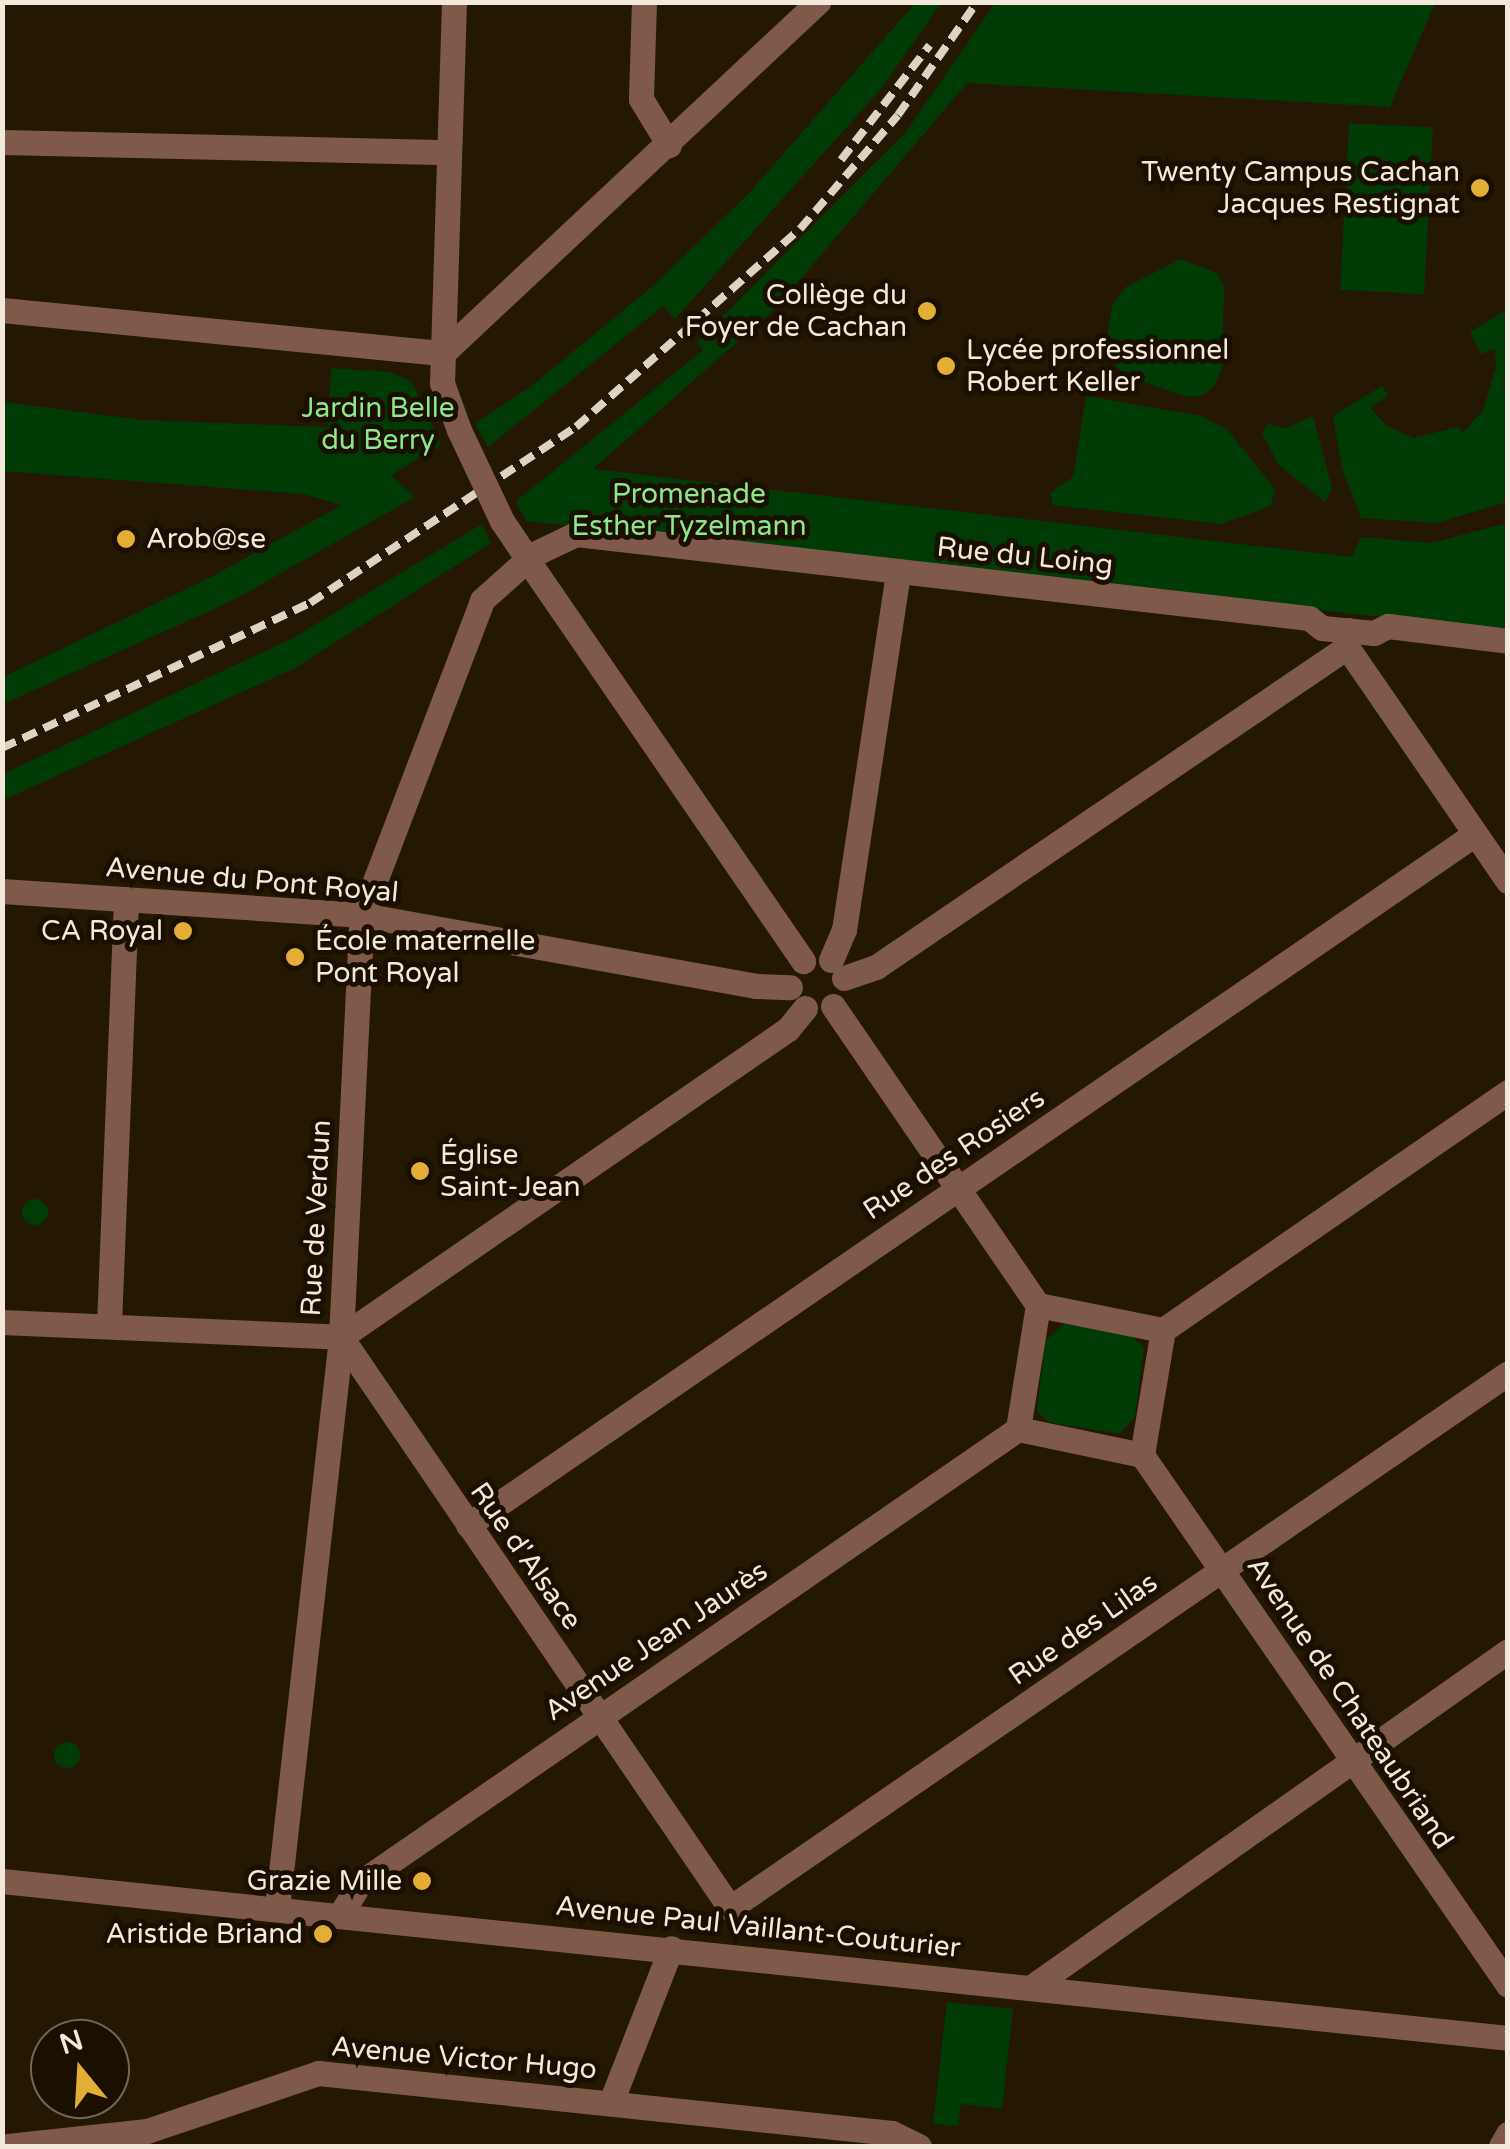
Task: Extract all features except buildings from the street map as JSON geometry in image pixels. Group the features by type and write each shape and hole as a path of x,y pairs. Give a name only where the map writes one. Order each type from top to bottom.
{"street":[{"path":"2,1322 340,1337 788,1029 798,998 803,961 527,559 459,430 442,383 454,2"},
{"path":"644,2 641,99 670,145"},
{"path":"2,310 443,353 670,145 818,2"},
{"path":"2,142 449,152"},
{"name":"Rue du Loing","path":"527,559 576,534 1308,618 1347,638 1388,626 1508,641"},
{"name":"Rue de Verdun","path":"277,1908 340,1337 362,915 482,600 527,559"},
{"path":"898,571 834,1006 1038,1305 1018,1429 1142,1455 1163,1330 1508,1092"},
{"path":"803,961 838,969 876,967 1347,638 1508,881"},
{"name":"Rue des Rosiers","path":"468,1525 1475,834"},
{"name":"Avenue du Pont Royal","path":"2,891 362,915 756,986 834,1006"},
{"path":"109,1324 126,899"},
{"path":"1038,1305 1163,1330"},
{"name":"Rue d'Alsace","path":"340,1337 730,1908"},
{"name":"Rue des Lilas","path":"730,1908 1508,1373"},
{"name":"Avenue Jean Jaurès","path":"340,1914 361,1882 1018,1429"},
{"name":"Avenue de Chateaubriand","path":"1142,1455 1508,1985"},
{"path":"1033,1986 1508,1650"},
{"name":"Avenue Paul Vaillant-Couturier","path":"2,1882 671,1948 1508,2038"},
{"path":"727,1954 730,1908"},
{"path":"612,2102 671,1948"},
{"name":"Avenue Victor Hugo","path":"8,2146 147,2131 318,2073 892,2133 918,2146"},
{"path":"1501,2146 1508,2134"}],"green space":[{"path":"916,2 941,3 881,89 675,319 663,306 488,447 475,423 529,388 653,286 749,193"},
{"name":"Promenade Esther Tyzelmann","path":"995,3 1435,3 1390,107 967,83 776,308 593,469 1352,557 1361,537 1431,543 1507,523 1507,631 526,521 516,501 703,350 697,342 906,132"},
{"path":"1349,123 1433,127 1424,294 1340,290"},
{"path":"1181,259 1217,273 1224,286 1222,367 1215,385 1203,395 1187,397 1124,375 1111,361 1107,338 1112,305 1126,287"},
{"path":"1507,309 1507,502 1436,523 1361,518 1342,468 1333,416 1382,386 1388,395 1370,408 1387,426 1414,438 1458,427 1462,433 1483,411 1496,367 1495,349 1481,354 1470,332"},
{"name":"Jardin Belle du Berry","path":"331,368 391,372 412,382 441,445 391,475 415,497 234,600 3,704 3,677 209,578 342,505 303,494 3,471 3,402 143,420 328,427"},
{"path":"1086,396 1201,416 1227,429 1275,489 1271,506 1221,524 1053,505 1050,493 1073,477"},
{"path":"1313,416 1332,488 1325,502 1279,465 1262,434 1268,424 1286,428"},
{"path":"482,524 491,543 295,668 3,800 3,774 293,638"},
{"path":"35,1199 44,1203 48,1212 44,1221 35,1225 26,1221 22,1212 26,1203"},
{"path":"1064,1324 1130,1335 1144,1347 1135,1417 1120,1434 1048,1422 1037,1411 1045,1341"},
{"path":"67,1742 77,1745 77,1765 67,1768 57,1765 54,1755 57,1745"},
{"path":"947,2002 1013,2009 1002,2109 961,2104 958,2126 933,2124"}],"railway":[{"path":"2,748 310,603 576,427 800,229 898,115 977,2"},
{"path":"841,160 930,45"}],"place":[{"name":"Twenty Campus Cachan Jacques Restignat","path":"1480,188"},
{"name":"Collège du Foyer de Cachan","path":"927,311"},
{"name":"Lycée professionnel Robert Keller","path":"946,366"},
{"name":"Arob@se","path":"126,539"},
{"name":"CA Royal","path":"183,931"},
{"name":"École maternelle Pont Royal","path":"295,957"},
{"name":"Église Saint-Jean","path":"420,1171"},
{"name":"Grazie Mille","path":"422,1881"},
{"name":"Aristide Briand","path":"323,1934"}]}
